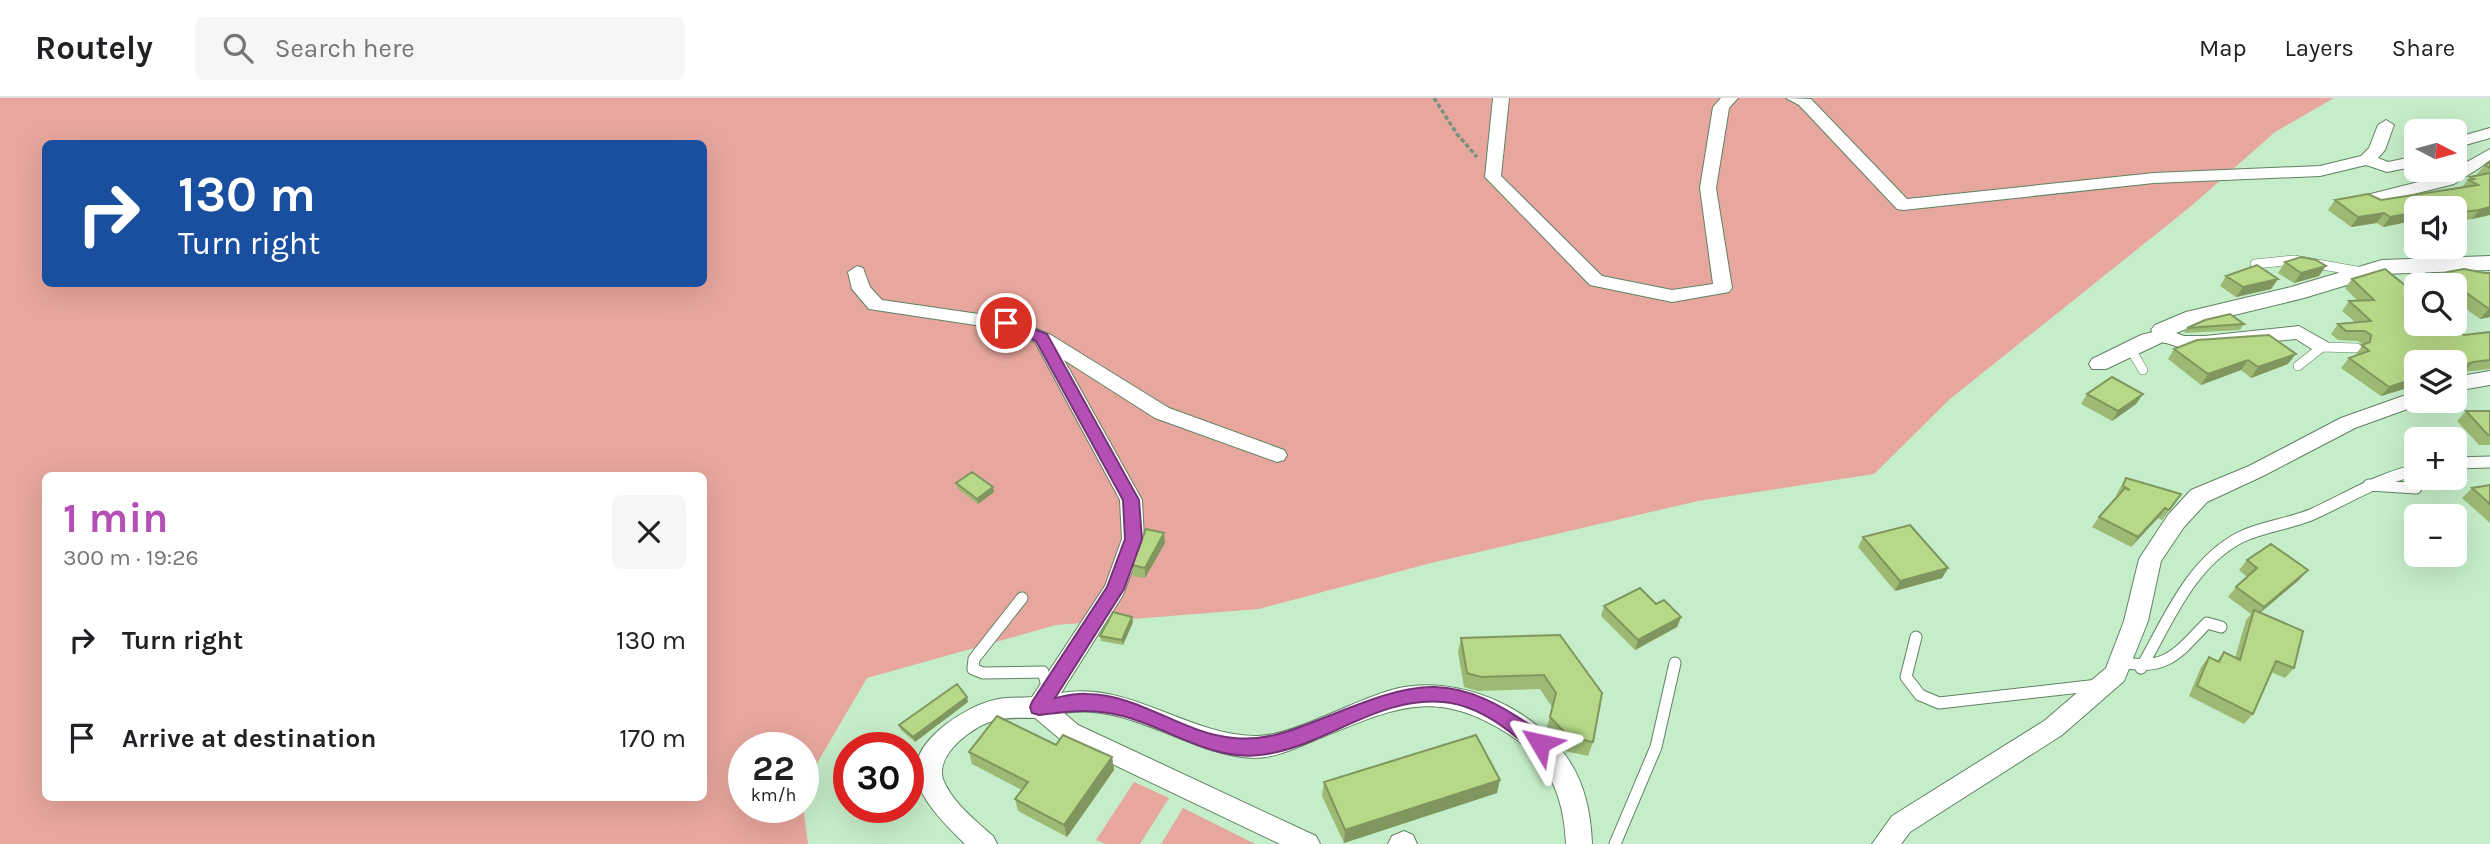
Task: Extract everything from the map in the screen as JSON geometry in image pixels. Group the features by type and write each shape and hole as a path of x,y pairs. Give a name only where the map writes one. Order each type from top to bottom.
{"street":[{"path":"1501,98 1493,177 1596,281 1672,296 1723,288 1708,188 1721,107 1730,98"},
{"path":"1794,98 1805,102 1903,205 2154,178 2320,172 2367,160 2377,150 2386,125"},
{"path":"2468,139 2490,133"},
{"path":"2369,200 2448,180 2490,154"},
{"path":"2367,160 2387,167 2404,164"},
{"path":"2165,335 2163,330 2167,327 2194,317 2296,293 2382,267 2490,263"},
{"path":"857,272 861,289 876,305 1006,323 1042,338 1162,413 1277,455"},
{"path":"2099,364 2148,339 2165,335 2182,342 2205,342 2299,332 2322,347"},
{"path":"1042,338 1131,500 1133,539 1115,589 1044,699"},
{"path":"2467,382 2490,378"},
{"path":"1885,844 1901,824 2053,728 2116,674 2131,665 2136,621 2150,559 2176,521 2199,496 2256,471 2348,423 2404,403"},
{"path":"984,844 964,827 933,785 929,768 934,753 971,720 993,710 1044,699 1088,701 1128,709 1196,737 1231,746 1260,747 1287,741 1389,700 1417,694 1444,694 1469,699 1509,720 1540,743 1558,764 1573,793 1579,819 1579,844"},
{"path":"1044,699 1069,732 1307,844"}],"lane":[{"path":"2255,264 2294,260 2364,272"},
{"path":"2409,265 2419,273"},
{"path":"2298,366 2322,347 2357,348"},
{"path":"2130,348 2143,370"},
{"path":"2467,463 2490,462"},
{"path":"2131,665 2202,566 2222,548 2242,536 2318,512 2391,474 2404,472"},
{"path":"2369,485 2404,487"},
{"path":"1022,598 974,659 973,669 983,673 1044,671 1044,699"},
{"path":"2131,665 2166,663 2207,622 2221,627"},
{"path":"1916,637 1906,677 1920,695 1939,703 2105,684"},
{"path":"1615,844 1656,747 1675,663"}],"path":[{"path":"1434,98 1457,134 1493,177"}],"shaded area":[{"path":"0,98 2334,98 2275,132 2190,207 1950,399 1874,474 1698,501 1431,563 1259,609 1056,625 867,678 819,760 819,732 728,732 728,823 805,823 808,844 0,844"},
{"path":"1134,782 1169,798 1140,844 1106,844 1096,840"},
{"path":"1183,808 1255,844 1161,844"}],"building":[{"path":"2490,173 2490,207 2467,212 2467,196 2407,196 2478,185 2469,180 2474,179 2470,177"},
{"path":"2368,194 2381,200 2404,196 2404,214 2390,217 2384,213 2358,217 2335,200"},
{"path":"2301,257 2316,260 2326,266 2301,273 2285,262"},
{"path":"2257,265 2278,279 2243,287 2226,276"},
{"path":"2385,269 2404,284 2404,336 2467,336 2490,332 2490,360 2467,364 2467,350 2404,350 2404,382 2389,387 2349,358 2369,351 2362,345 2370,342 2371,335 2365,331 2346,331 2338,324 2371,321 2349,301 2374,300 2352,279"},
{"path":"2464,269 2490,273 2490,308 2467,293 2467,273 2447,272"},
{"path":"2230,314 2244,324 2187,328 2205,320"},
{"path":"2269,335 2296,354 2258,367 2248,360 2208,374 2174,349 2197,340"},
{"path":"2112,377 2143,394 2118,411 2087,394"},
{"path":"2467,411 2490,411 2488,435 2467,412"},
{"path":"972,472 993,487 977,499 956,483"},
{"path":"2126,478 2181,494 2169,510 2165,508 2138,537 2099,517 2125,488 2130,490 2123,486"},
{"path":"2490,485 2490,504 2472,488"},
{"path":"1910,525 1948,568 1900,581 1863,537"},
{"path":"1146,529 1164,533 1145,568 1132,565"},
{"path":"2271,544 2308,570 2264,607 2236,587 2257,568 2247,560"},
{"path":"1640,588 1656,604 1664,600 1681,617 1638,640 1604,606"},
{"path":"2254,610 2303,631 2294,668 2276,661 2253,714 2197,686 2209,657 2219,662 2224,652 2240,660"},
{"path":"1113,612 1132,617 1122,640 1100,636"},
{"path":"1560,635 1602,693 1593,742 1569,737 1550,717 1556,693 1544,675 1481,677 1467,673 1461,638"},
{"path":"957,684 967,697 920,732 907,732 899,725"},
{"path":"997,716 1056,745 1063,735 1112,757 1064,825 1015,799 1028,782 969,752"},
{"path":"1476,735 1500,780 1345,830 1324,782"}],"route":[{"path":"1006,323 1042,338 1131,500 1133,539 1115,589 1039,707 1088,701 1128,709 1196,737 1231,746 1260,747 1287,741 1389,700 1417,694 1444,694 1469,699 1509,720 1540,743"}]}
